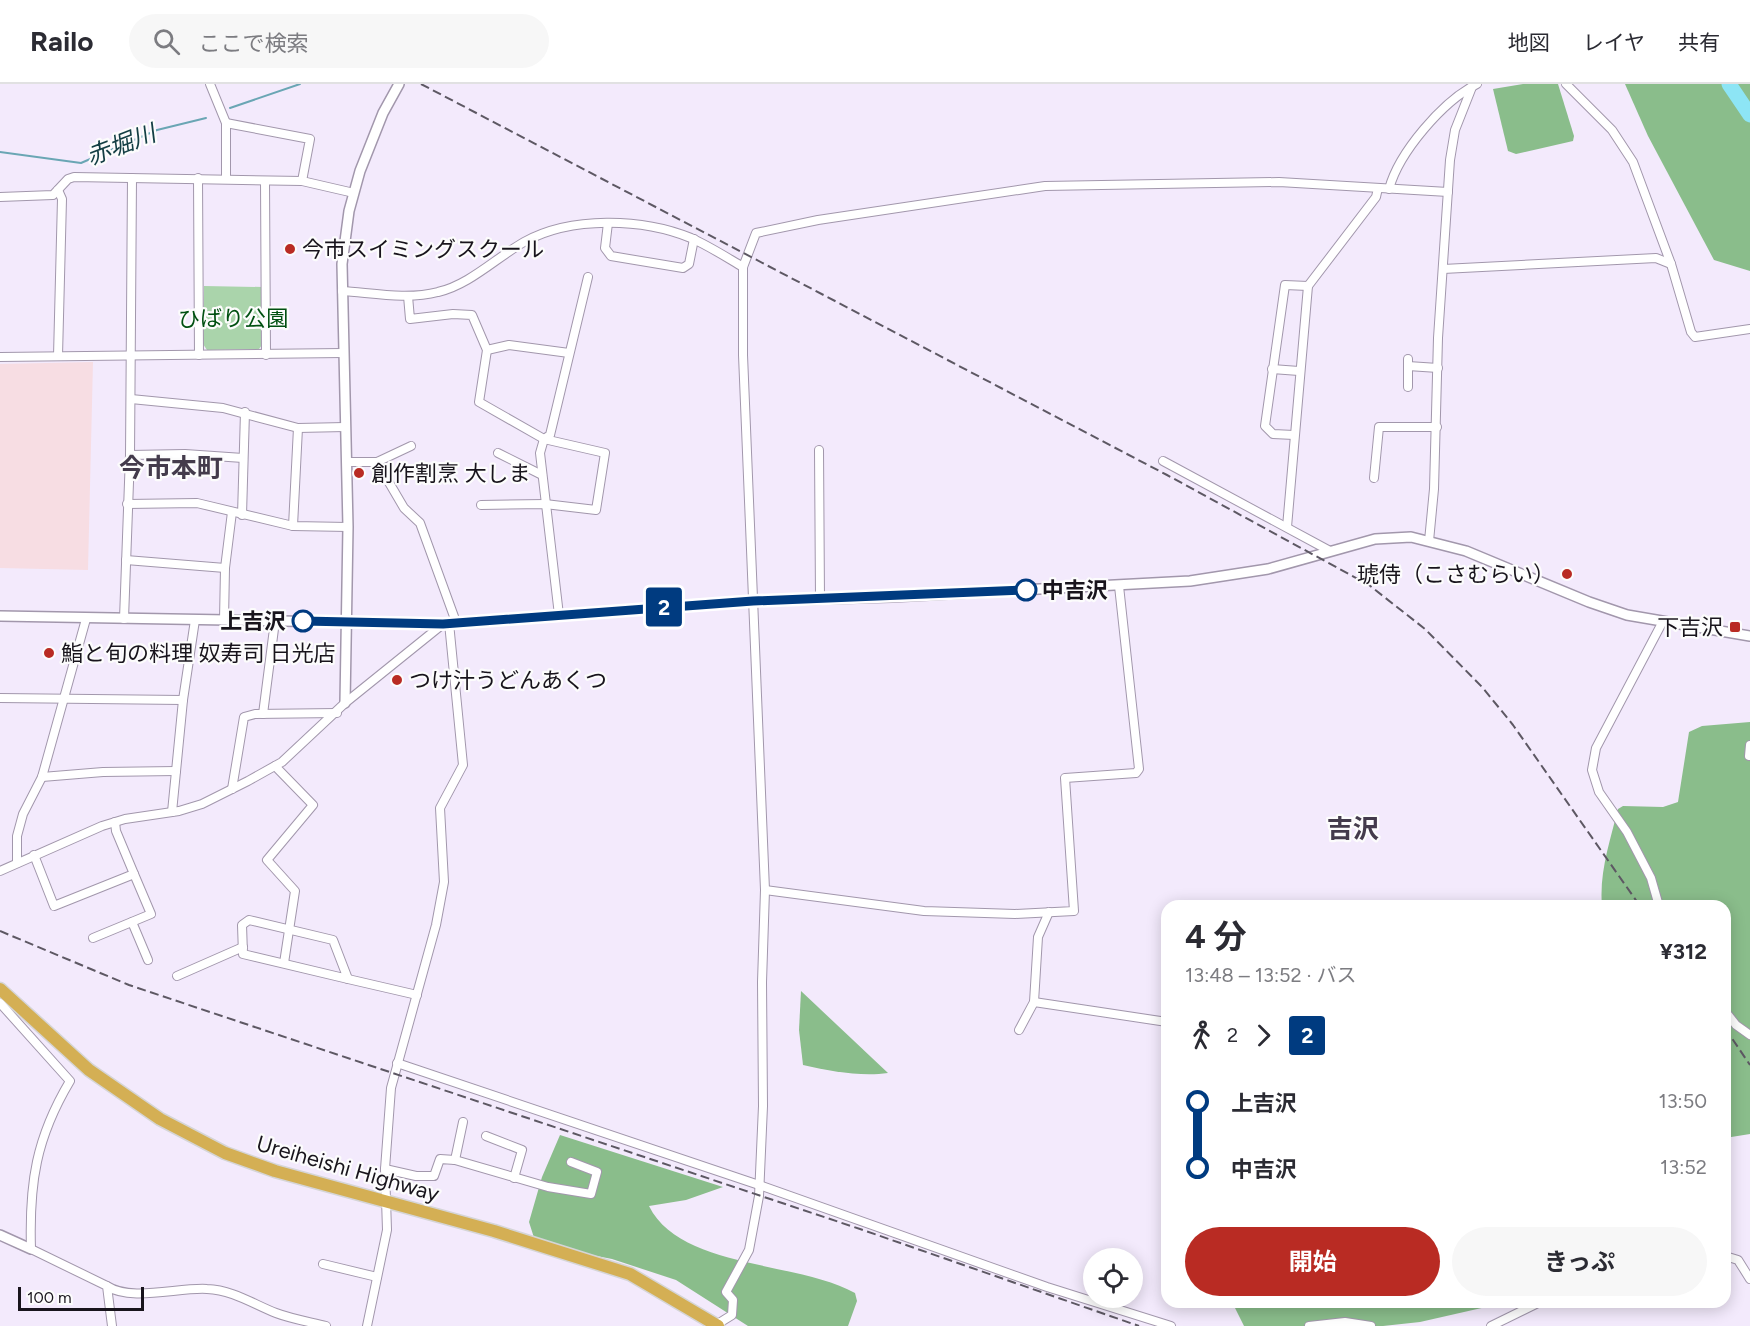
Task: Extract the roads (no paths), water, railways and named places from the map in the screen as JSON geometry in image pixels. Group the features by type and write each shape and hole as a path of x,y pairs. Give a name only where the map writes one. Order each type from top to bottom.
{"highway":[{"name":"Ureiheishi Highway","path":"0,989 89,1070 160,1119 225,1153 274,1171 494,1231 630,1274 717,1325"}],"street":[{"path":"210,84 226,123 226,179"},
{"path":"345,703 348,527 342,291 344,246 354,193 383,113 399,84"},
{"path":"1566,84 1612,130 1633,162 1671,264 1691,332 1695,337 1750,329"},
{"path":"1389,189 1392,178 1421,132 1475,85"},
{"path":"1429,541 1448,192 1454,136 1475,85"},
{"path":"226,123 310,139 302,181"},
{"path":"0,197 53,195 70,177 302,181 354,193"},
{"path":"124,619 130,455 132,178"},
{"path":"198,178 199,355"},
{"path":"265,181 266,355"},
{"path":"717,1325 732,1315 733,1300 726,1292 749,1250 759,1185 765,890 742,354 743,267 756,233 818,220 1022,189 1107,184 1279,182 1448,192"},
{"path":"1287,527 1308,286 1376,197 1378,188"},
{"path":"58,190 62,199 58,356"},
{"path":"342,291 408,296 444,290 524,242 573,223 659,229 694,239 743,267"},
{"path":"608,224 605,248 611,256 683,268 689,264 694,239"},
{"path":"1443,269 1656,258 1671,264"},
{"path":"559,615 540,453 544,439 550,435 588,277"},
{"path":"1294,435 1273,434 1266,430 1272,369 1285,285 1308,286"},
{"path":"408,296 410,319 453,314 472,315 487,350 479,402 544,439 605,453 596,510 545,504 481,505"},
{"path":"487,350 509,345 569,353"},
{"path":"0,357 344,353"},
{"path":"1408,387 1408,362 1438,368"},
{"path":"1272,369 1299,371"},
{"path":"131,399 244,412 298,428 345,427"},
{"path":"242,515 244,412"},
{"path":"1374,478 1379,427 1437,427"},
{"path":"293,526 298,428"},
{"path":"346,462 376,462 411,446"},
{"path":"819,450 820,598"},
{"path":"498,453 542,475"},
{"path":"130,455 185,454 243,458"},
{"path":"1163,461 1330,551"},
{"path":"367,1326 387,1230 385,1169 391,1088 417,995 444,882 441,808 463,765 449,623 420,523 404,508 376,462"},
{"path":"128,504 197,503 293,526 348,527"},
{"path":"224,620 225,568 232,512"},
{"path":"0,616 449,623 753,601 1119,586 1233,575 1392,537 1429,541 1466,551 1589,602 1627,615 1662,623 1750,636"},
{"path":"126,560 225,568"},
{"path":"765,890 924,911 1015,914 1074,911 1065,778 1136,773 1139,769 1119,586"},
{"path":"16,863 17,837 23,814 42,777 86,619"},
{"path":"172,812 183,700 195,620"},
{"path":"263,714 275,621"},
{"path":"0,871 115,822 202,804 232,789 275,765 337,713 345,703 449,623"},
{"path":"1657,900 1651,878 1627,832 1599,792 1592,770 1596,748 1662,623"},
{"path":"0,698 183,700"},
{"path":"232,789 244,717 263,714 337,713"},
{"path":"1749,756 1750,745"},
{"path":"275,765 313,805 267,860 295,891 284,963"},
{"path":"42,777 103,772 176,771"},
{"path":"93,938 151,914 116,831 115,822"},
{"path":"34,855 54,906 134,874"},
{"path":"1019,1030 1034,1002 1038,937 1049,912"},
{"path":"348,979 333,940 289,927 249,920 242,925 243,954 284,963 348,979 417,995"},
{"path":"132,922 148,960"},
{"path":"177,976 243,947"},
{"path":"0,1002 70,1081 42,1136 34,1171 30,1217 31,1249"},
{"path":"1034,1002 1161,1021"},
{"path":"1731,1019 1750,1035"},
{"path":"397,1063 566,1122 759,1185 1047,1287 1171,1326"},
{"path":"455,1160 463,1122"},
{"path":"486,1136 522,1150 514,1178"},
{"path":"385,1169 416,1176 434,1176 440,1159 455,1160 514,1178 591,1194 597,1172 571,1162"},
{"path":"0,1235 107,1286 113,1291 149,1293 206,1289 227,1292 278,1314 326,1326"},
{"path":"1731,1258 1738,1260 1750,1279"},
{"path":"323,1264 377,1277"},
{"path":"107,1286 112,1326"},
{"path":"1491,1326 1528,1308"},
{"path":"1309,1326 1345,1322 1371,1326"}],"waterway":[{"name":"赤堀川","path":"230,108 300,84"},
{"name":"赤堀川","path":"1729,84 1750,115"},
{"name":"赤堀川","path":"0,152 81,163 157,130 206,118"}],"railway":[{"path":"421,84 1167,475 1369,585 1425,629 1483,688 1513,725 1636,900"},
{"path":"0,931 129,985 860,1229 1139,1326"},
{"path":"1731,1037 1750,1065"}],"place":[{"name":"今市スイミングスクール","path":"290,249"},
{"name":"創作割烹 大しま","path":"359,473"},
{"name":"琥侍（こさむらい）","path":"1567,574"},
{"name":"中吉沢","path":"1026,590"},
{"name":"上吉沢","path":"303,621"},
{"name":"下吉沢","path":"1735,627"},
{"name":"鮨と旬の料理 奴寿司 日光店","path":"49,653"},
{"name":"つけ汁うどんあくつ","path":"397,680"}],"district":[{"name":"今市本町","path":"171,468"},
{"name":"吉沢","path":"1353,829"}],"park label":[{"name":"ひばり公園","path":"233,318"}]}
